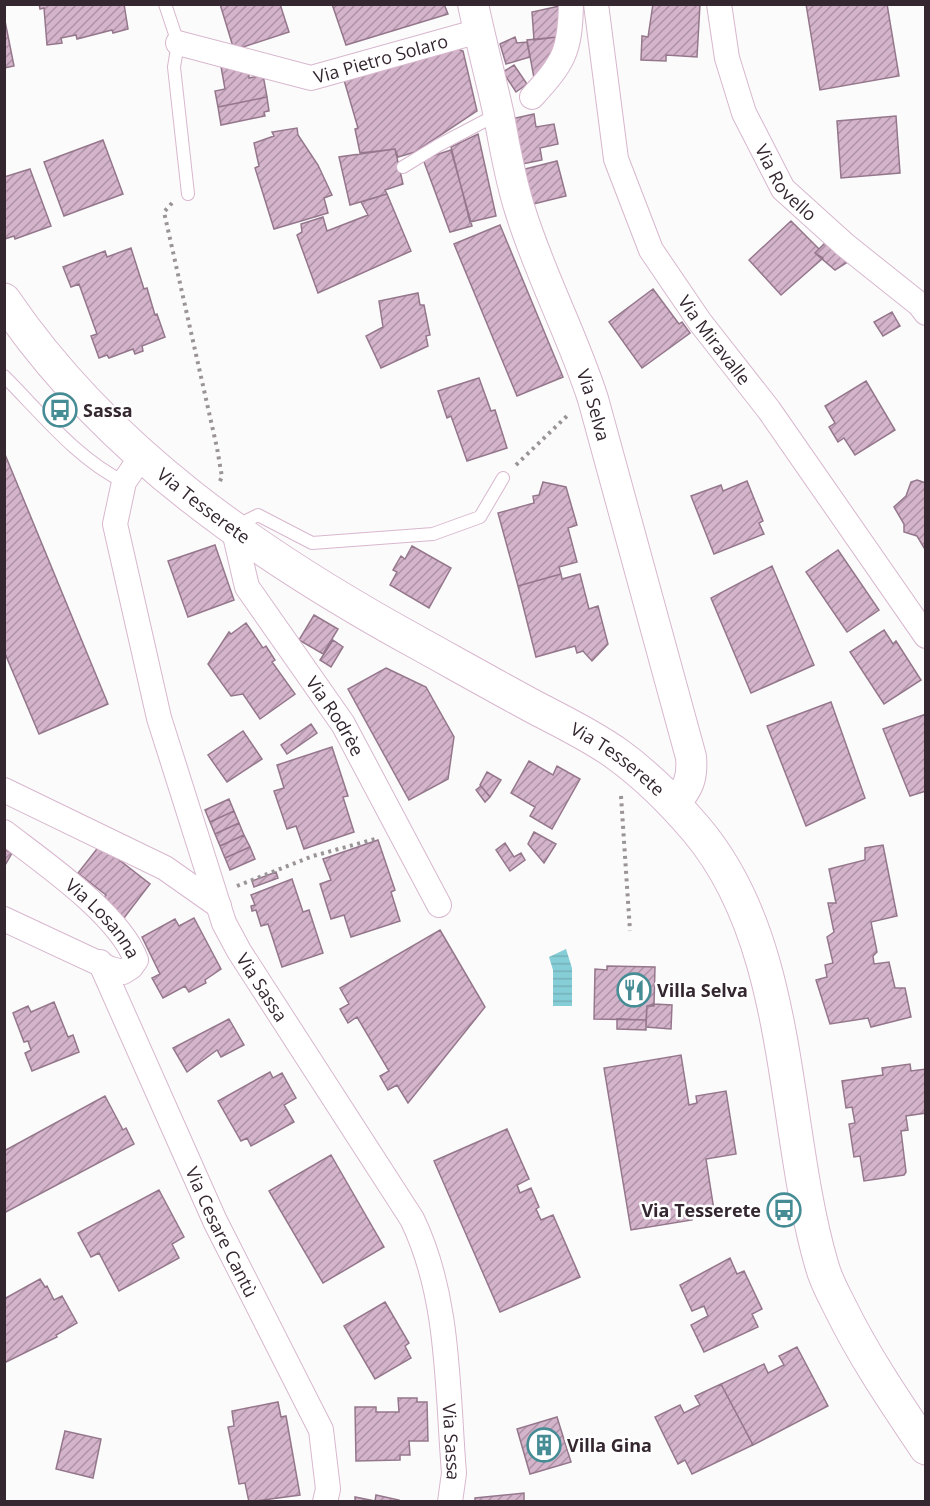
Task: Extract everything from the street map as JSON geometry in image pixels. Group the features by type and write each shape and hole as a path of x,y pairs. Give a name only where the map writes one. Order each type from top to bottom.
{"main road":[{"name":"Via Tesserete","path":"4,300 53,367 98,417 133,469 204,506 362,612 616,753 674,805 699,832 724,871 760,952 773,1003 807,1210 824,1272 856,1339 926,1449"}],"street":[{"path":"532,98 559,69 570,35 571,4"},
{"name":"Via Miravalle","path":"596,4 616,159 651,250 700,322 770,410 926,636"},
{"name":"Via Rovello","path":"719,4 727,58 744,113 783,189 845,245 919,304 926,313"},
{"name":"Via Pietro Solaro","path":"178,43 310,78 476,18"},
{"name":"Via Selva","path":"476,18 498,114 507,167 519,209 539,265 579,357 593,399 691,757 693,774 690,785 674,805"},
{"name":"Via Sassa","path":"133,469 115,524 159,718 223,898 239,951 412,1219 423,1241 439,1295 454,1473 450,1502"},
{"name":"Via Rodrèe","path":"233,527 247,587 343,724 439,905"},
{"path":"4,790 223,898"},
{"name":"Via Losanna","path":"4,832 97,909 123,935 136,960 132,967 123,972 4,919"},
{"name":"Via Cesare Cantù","path":"100,962 215,1221 321,1430 328,1490 325,1502"}],"lane":[{"path":"165,4 178,43 174,67 188,194"},
{"path":"403,167 498,114"},
{"path":"4,376 79,452 99,469 133,469"},
{"path":"233,527 258,515 312,543 433,534 480,517 502,478"}],"path":[{"path":"188,194 178,196 164,212 222,477 204,506"},
{"path":"502,478 579,404 593,399"},
{"path":"621,794 630,931"},
{"path":"223,898 313,856 375,839"}],"water":[{"path":"566,949 572,968 572,1006 553,1006 553,970 549,957"}],"building":[{"path":"39,4 124,4 128,29 113,33 112,30 77,39 76,35 61,38 62,43 47,45 44,8 40,9"},
{"path":"220,4 280,4 289,32 234,50"},
{"path":"332,4 444,4 448,14 346,45"},
{"path":"653,4 700,4 697,57 666,55 666,61 641,60 642,36 648,37"},
{"path":"806,4 887,4 899,76 820,90"},
{"path":"564,5 557,37 534,40 532,12"},
{"path":"4,16 14,66 4,68"},
{"path":"515,37 517,43 527,42 530,57 506,64 500,44"},
{"path":"557,37 549,64 534,78 527,40"},
{"path":"442,42 463,51 477,111 415,152 398,157 395,149 360,153 355,129 358,128 344,80"},
{"path":"220,61 249,69 249,78 263,75 267,97 218,107 215,91 225,89"},
{"path":"514,65 527,84 516,92 503,72"},
{"path":"267,97 269,111 264,112 265,116 221,125 218,107"},
{"path":"534,114 536,127 554,124 558,144 540,148 542,160 517,165 507,120"},
{"path":"896,116 900,173 841,178 837,121"},
{"path":"297,128 298,135 318,165 332,195 324,198 328,213 274,229 255,168 259,166 254,143 274,136 272,132"},
{"path":"478,134 496,216 470,222 451,147"},
{"path":"103,140 123,194 64,216 44,162"},
{"path":"395,149 403,184 385,190 387,194 350,205 339,157"},
{"path":"451,150 472,226 450,232 423,159"},
{"path":"557,161 566,196 525,206 517,171"},
{"path":"30,169 51,226 15,239 14,236 5,239 4,177"},
{"path":"387,194 411,251 318,293 297,235 302,232 301,224 323,217 327,231 368,215 361,202"},
{"path":"791,221 819,249 815,253 823,258 781,295 749,260"},
{"path":"500,225 563,377 517,396 454,244"},
{"path":"829,239 851,260 835,270 815,253"},
{"path":"131,248 144,289 147,288 155,315 157,314 165,337 142,346 143,351 135,354 133,349 109,358 107,355 99,358 91,336 97,334 79,284 71,287 63,267 105,251 107,257"},
{"path":"653,289 679,324 682,322 690,333 642,368 609,322"},
{"path":"418,293 420,305 424,305 430,335 426,336 428,346 381,368 366,336 383,327 379,301"},
{"path":"892,312 900,326 883,336 874,322"},
{"path":"479,378 491,411 495,410 507,448 467,461 451,416 447,418 438,391"},
{"path":"866,381 895,430 855,455 844,438 838,442 829,427 835,423 825,406"},
{"path":"4,452 108,704 39,734 4,651"},
{"path":"917,480 926,483 926,551 917,536 904,532 904,524 894,507 906,496 911,482"},
{"path":"747,481 763,521 759,523 764,534 714,554 691,496 721,485 723,491"},
{"path":"543,482 566,487 577,525 568,528 577,562 559,567 561,574 518,586 498,513 534,503 533,496 539,495"},
{"path":"215,545 234,600 188,617 168,561"},
{"path":"412,546 451,568 429,608 390,585 397,572 393,570 401,556 405,559"},
{"path":"838,550 879,610 847,632 806,572"},
{"path":"772,566 814,665 751,693 711,598"},
{"path":"561,574 562,579 580,574 589,609 598,606 608,644 592,661 583,651 577,653 575,646 536,657 518,586"},
{"path":"314,615 338,629 323,654 299,640"},
{"path":"246,623 263,648 266,646 275,660 272,662 295,694 260,719 243,694 231,696 208,664 229,632 231,634"},
{"path":"884,630 893,644 896,641 921,680 884,704 850,652"},
{"path":"333,640 343,647 331,667 320,660"},
{"path":"386,668 426,687 454,737 448,779 409,800 348,689"},
{"path":"831,702 865,798 806,826 767,726"},
{"path":"926,714 926,791 910,796 883,729"},
{"path":"311,724 317,733 287,754 281,745"},
{"path":"243,731 262,759 227,782 208,755"},
{"path":"332,747 348,796 343,797 354,832 304,849 296,826 287,829 274,791 284,788 277,765"},
{"path":"529,761 553,775 557,766 580,779 552,829 530,816 535,807 511,793"},
{"path":"487,772 501,780 490,797 480,785"},
{"path":"481,786 490,797 485,802 476,790"},
{"path":"229,799 234,811 210,822 205,810"},
{"path":"234,811 239,823 215,834 210,822"},
{"path":"239,823 244,835 220,846 215,834"},
{"path":"534,832 556,844 544,863 528,844"},
{"path":"244,835 250,847 225,858 220,846"},
{"path":"378,840 395,890 391,892 400,921 351,937 344,915 331,919 320,884 331,880 323,859"},
{"path":"505,843 514,857 521,853 525,860 510,871 496,850"},
{"path":"100,845 150,884 124,918 101,900 106,895 78,873"},
{"path":"883,845 897,916 871,922 877,952 873,956 874,964 889,962 895,988 905,988 911,1017 871,1027 868,1018 830,1024 816,980 827,977 825,965 833,963 827,937 834,932 828,903 836,903 829,869 865,860 865,848"},
{"path":"250,847 255,859 230,870 225,858"},
{"path":"4,849 12,853 4,867"},
{"path":"276,872 278,878 254,887 252,881"},
{"path":"292,879 303,912 309,910 323,953 282,967 268,924 261,926 256,910 252,911 251,906 255,905 251,895"},
{"path":"194,918 221,969 205,980 206,983 189,992 185,986 163,998 152,978 160,974 142,937 175,919 179,926"},
{"path":"440,930 485,1007 408,1103 397,1085 388,1090 380,1076 389,1071 357,1017 348,1023 340,1009 349,1004 340,988"},
{"path":"607,966 655,967 654,1006 647,1006 646,1020 594,1019 595,969 607,970"},
{"path":"54,1002 68,1037 73,1035 79,1052 32,1071 25,1053 31,1050 28,1041 24,1042 13,1013 28,1006 31,1012"},
{"path":"672,1005 671,1029 646,1027 647,1006"},
{"path":"229,1019 244,1045 221,1057 217,1050 187,1072 173,1048"},
{"path":"617,1019 646,1020 646,1030 617,1029"},
{"path":"681,1055 689,1105 697,1103 696,1096 726,1091 736,1154 706,1159 714,1210 691,1213 692,1220 631,1230 604,1068"},
{"path":"910,1064 911,1071 926,1069 926,1113 906,1116 908,1130 901,1131 906,1172 904,1175 864,1181 860,1156 854,1157 849,1124 855,1123 852,1107 846,1108 842,1081 883,1075 882,1068"},
{"path":"270,1072 273,1078 282,1073 296,1098 284,1105 294,1122 251,1146 247,1138 241,1141 218,1101"},
{"path":"105,1096 123,1130 126,1128 134,1144 4,1213 4,1151"},
{"path":"507,1129 529,1179 517,1185 520,1193 531,1188 539,1207 536,1209 541,1220 553,1215 580,1277 500,1312 434,1161"},
{"path":"331,1155 384,1247 323,1283 269,1191"},
{"path":"159,1190 184,1237 172,1244 179,1258 119,1291 99,1253 91,1257 78,1233"},
{"path":"730,1258 737,1274 744,1271 762,1309 752,1314 758,1327 704,1352 691,1325 708,1316 704,1306 692,1311 680,1285"},
{"path":"40,1279 45,1287 47,1286 54,1300 62,1296 77,1323 56,1335 57,1337 4,1363 4,1299"},
{"path":"385,1302 409,1343 405,1346 411,1358 375,1379 344,1326"},
{"path":"797,1347 828,1406 753,1445 721,1384 764,1364 768,1373 784,1365 779,1356"},
{"path":"721,1384 753,1445 692,1474 685,1460 678,1464 655,1417 680,1405 684,1413 700,1405 695,1396"},
{"path":"398,1398 417,1398 417,1402 427,1402 428,1441 409,1441 410,1455 400,1455 400,1460 356,1461 355,1407 376,1407 376,1412 399,1412"},
{"path":"278,1402 281,1417 286,1416 300,1495 249,1502 245,1483 239,1484 228,1427 234,1426 232,1411"},
{"name":"Villa Gina","path":"557,1417 571,1462 530,1474 517,1429"},
{"path":"65,1431 101,1439 93,1478 56,1469"},
{"path":"524,1493 524,1502 458,1502 475,1501 475,1498"},
{"path":"376,1495 399,1500 399,1502 355,1502 355,1497 375,1501"}],"place":[{"name":"Sassa","path":"60,410"},
{"name":"Villa Selva","path":"634,990"},
{"name":"Via Tesserete","path":"784,1210"},
{"name":"Villa Gina","path":"544,1445"}]}
